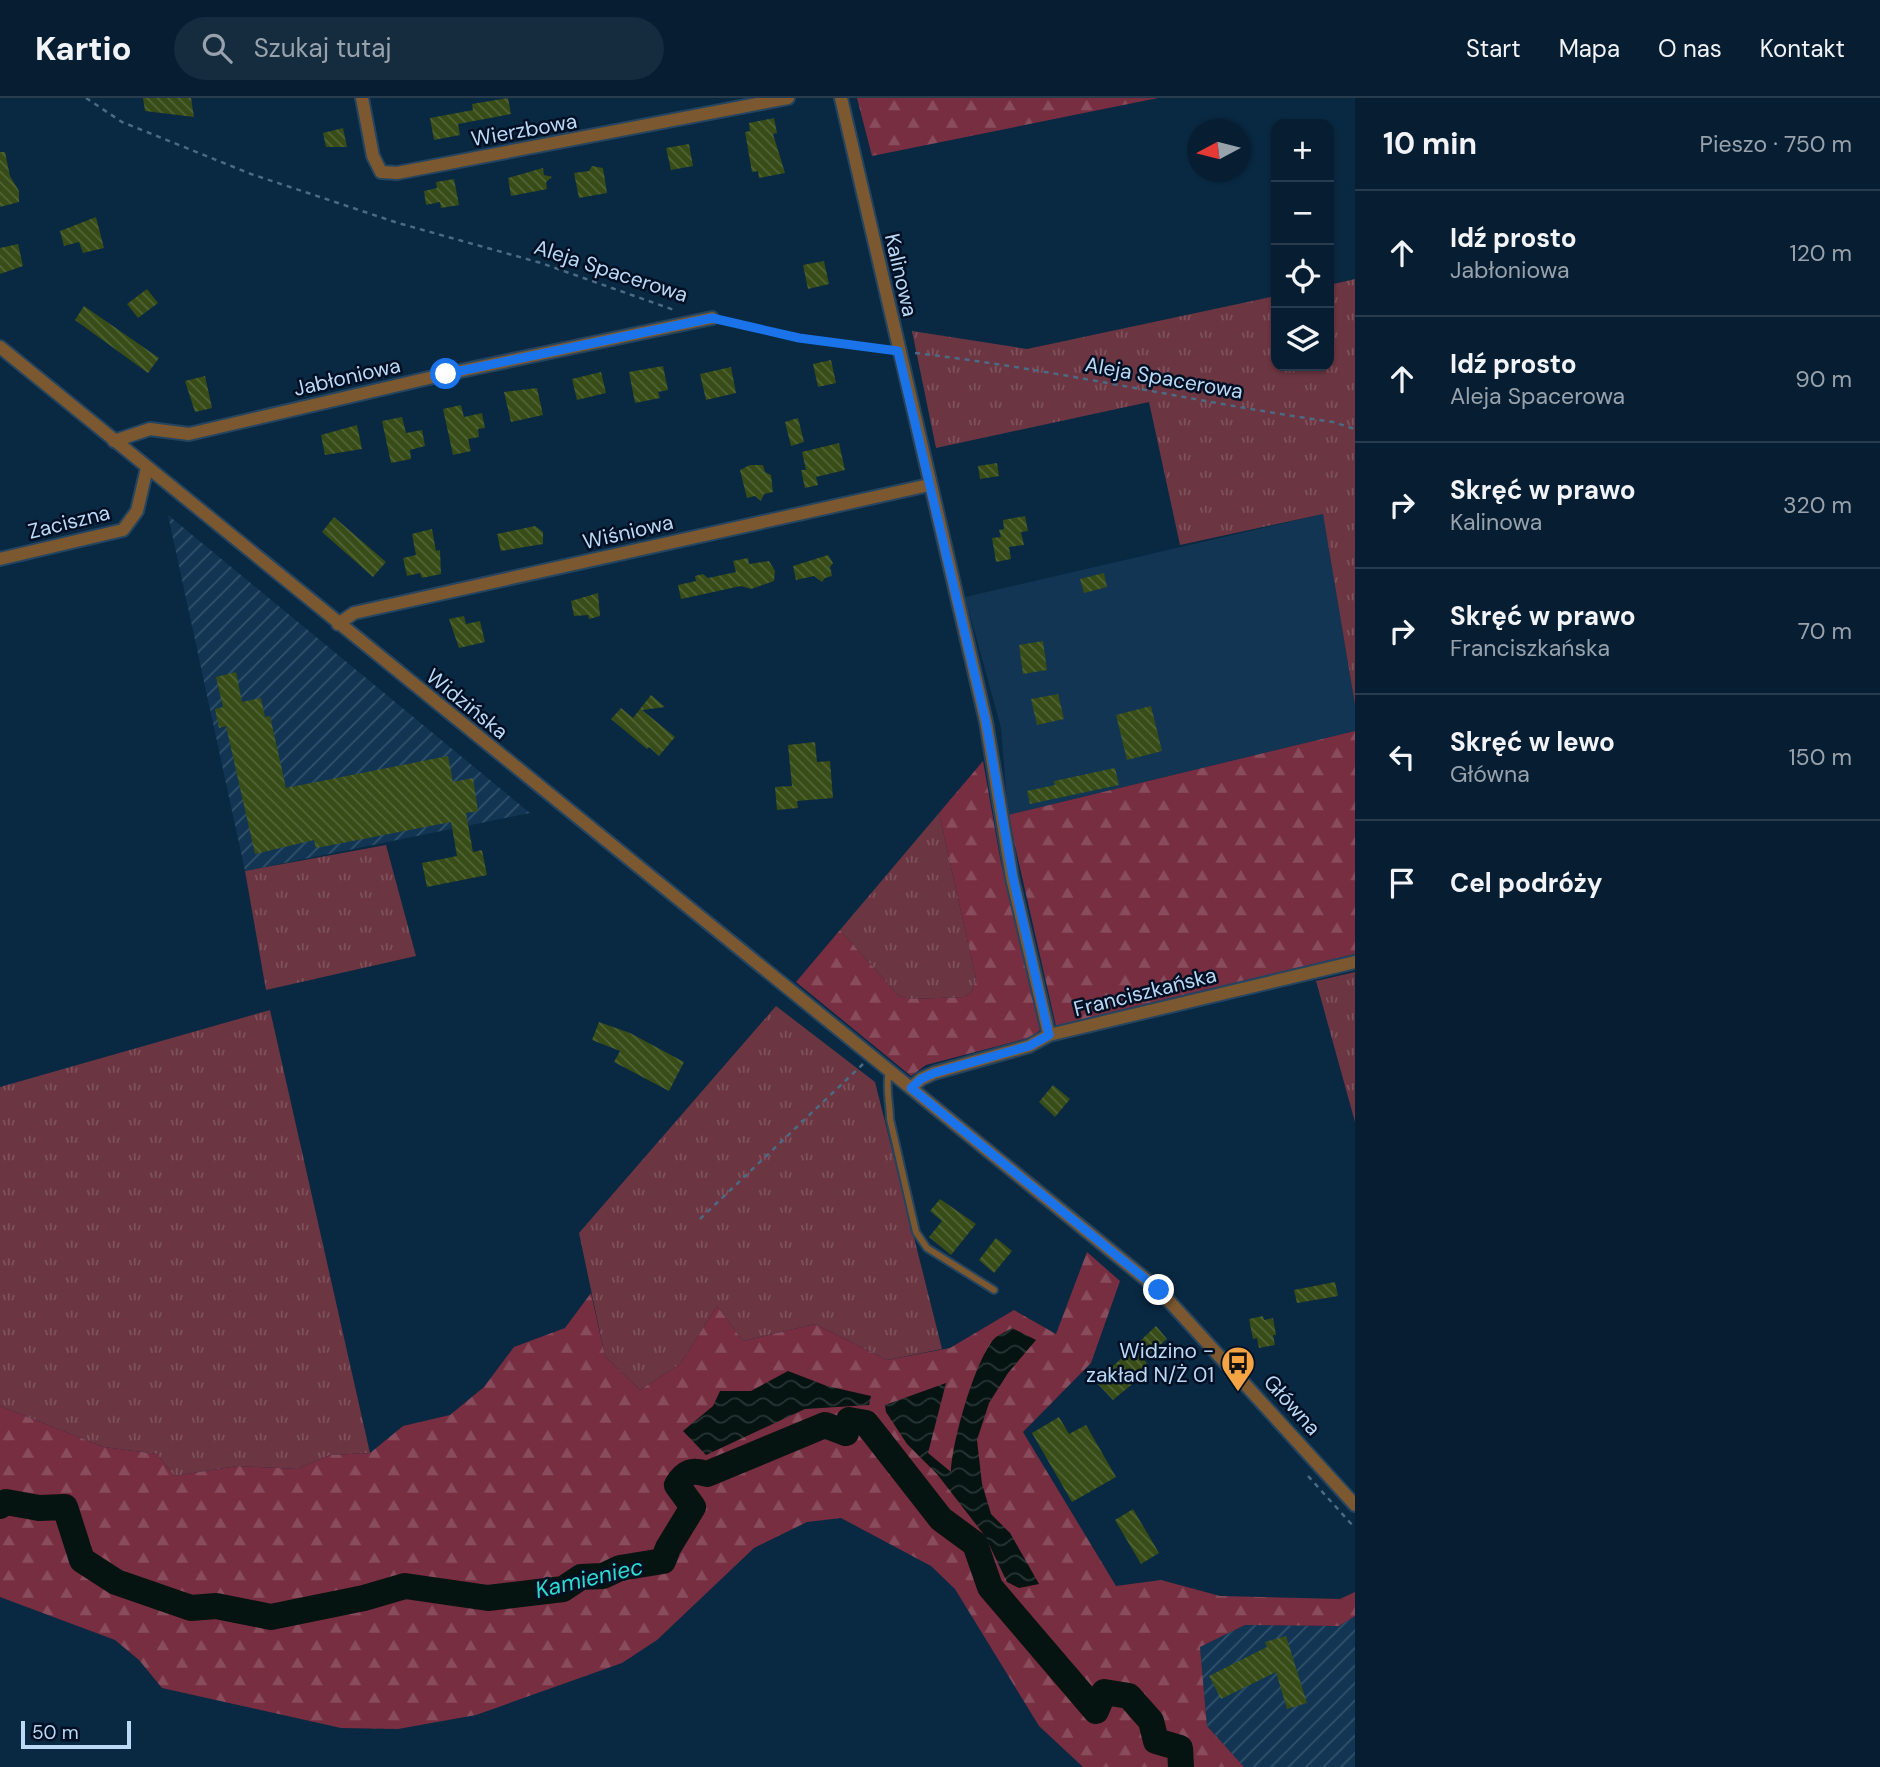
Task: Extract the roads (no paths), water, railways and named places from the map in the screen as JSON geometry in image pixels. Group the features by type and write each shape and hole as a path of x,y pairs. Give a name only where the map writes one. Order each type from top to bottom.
{"street":[{"name":"Wierzbowa","path":"362,98 373,156 381,172 397,173 788,98"},
{"name":"Kalinowa","path":"841,98 986,722 1013,878 1049,1035"},
{"name":"Jabłoniowa","path":"114,441 150,429 189,434 446,374 712,318"},
{"name":"Widzińska","path":"1,352 338,624 865,1061 889,1071 911,1088"},
{"name":"Zaciszna","path":"0,559 123,530 137,511 146,468"},
{"name":"Wiśniowa","path":"338,624 354,613 929,485"},
{"name":"Franciszkańska","path":"911,1088 934,1073 1029,1046 1049,1035 1355,962"},
{"name":"Główna","path":"911,1088 1159,1290 1355,1505"}],"lane":[{"path":"889,1071 885,1085 900,1172 916,1232 928,1248 994,1290"}],"water":[{"path":"1012,1328 1036,1340 1008,1373 989,1403 977,1440 982,1484 991,1514 1010,1533 1039,1584 1019,1588 1007,1582 985,1536 937,1474 907,1444 886,1412 885,1405 946,1383 928,1453 951,1472 960,1423 979,1367 993,1340"},
{"path":"788,1371 827,1386 871,1396 869,1405 805,1409 706,1455 683,1431 713,1406 720,1391 751,1391"}],"waterway":[{"name":"Kamieniec","path":"0,1506 6,1502 39,1508 65,1507 82,1560 116,1582 191,1608 216,1606 271,1617 364,1598 405,1586 488,1598 563,1589 581,1577 603,1576 620,1568 663,1561 693,1507 677,1485 686,1474 707,1474 825,1425 846,1433 849,1420 866,1423 941,1519 975,1544 990,1587 1096,1711 1104,1692 1129,1696 1151,1721 1156,1741 1180,1748 1181,1767"}],"place":[{"name":"Widzino - zakład N/Ż 01","path":"1238,1393"}]}
